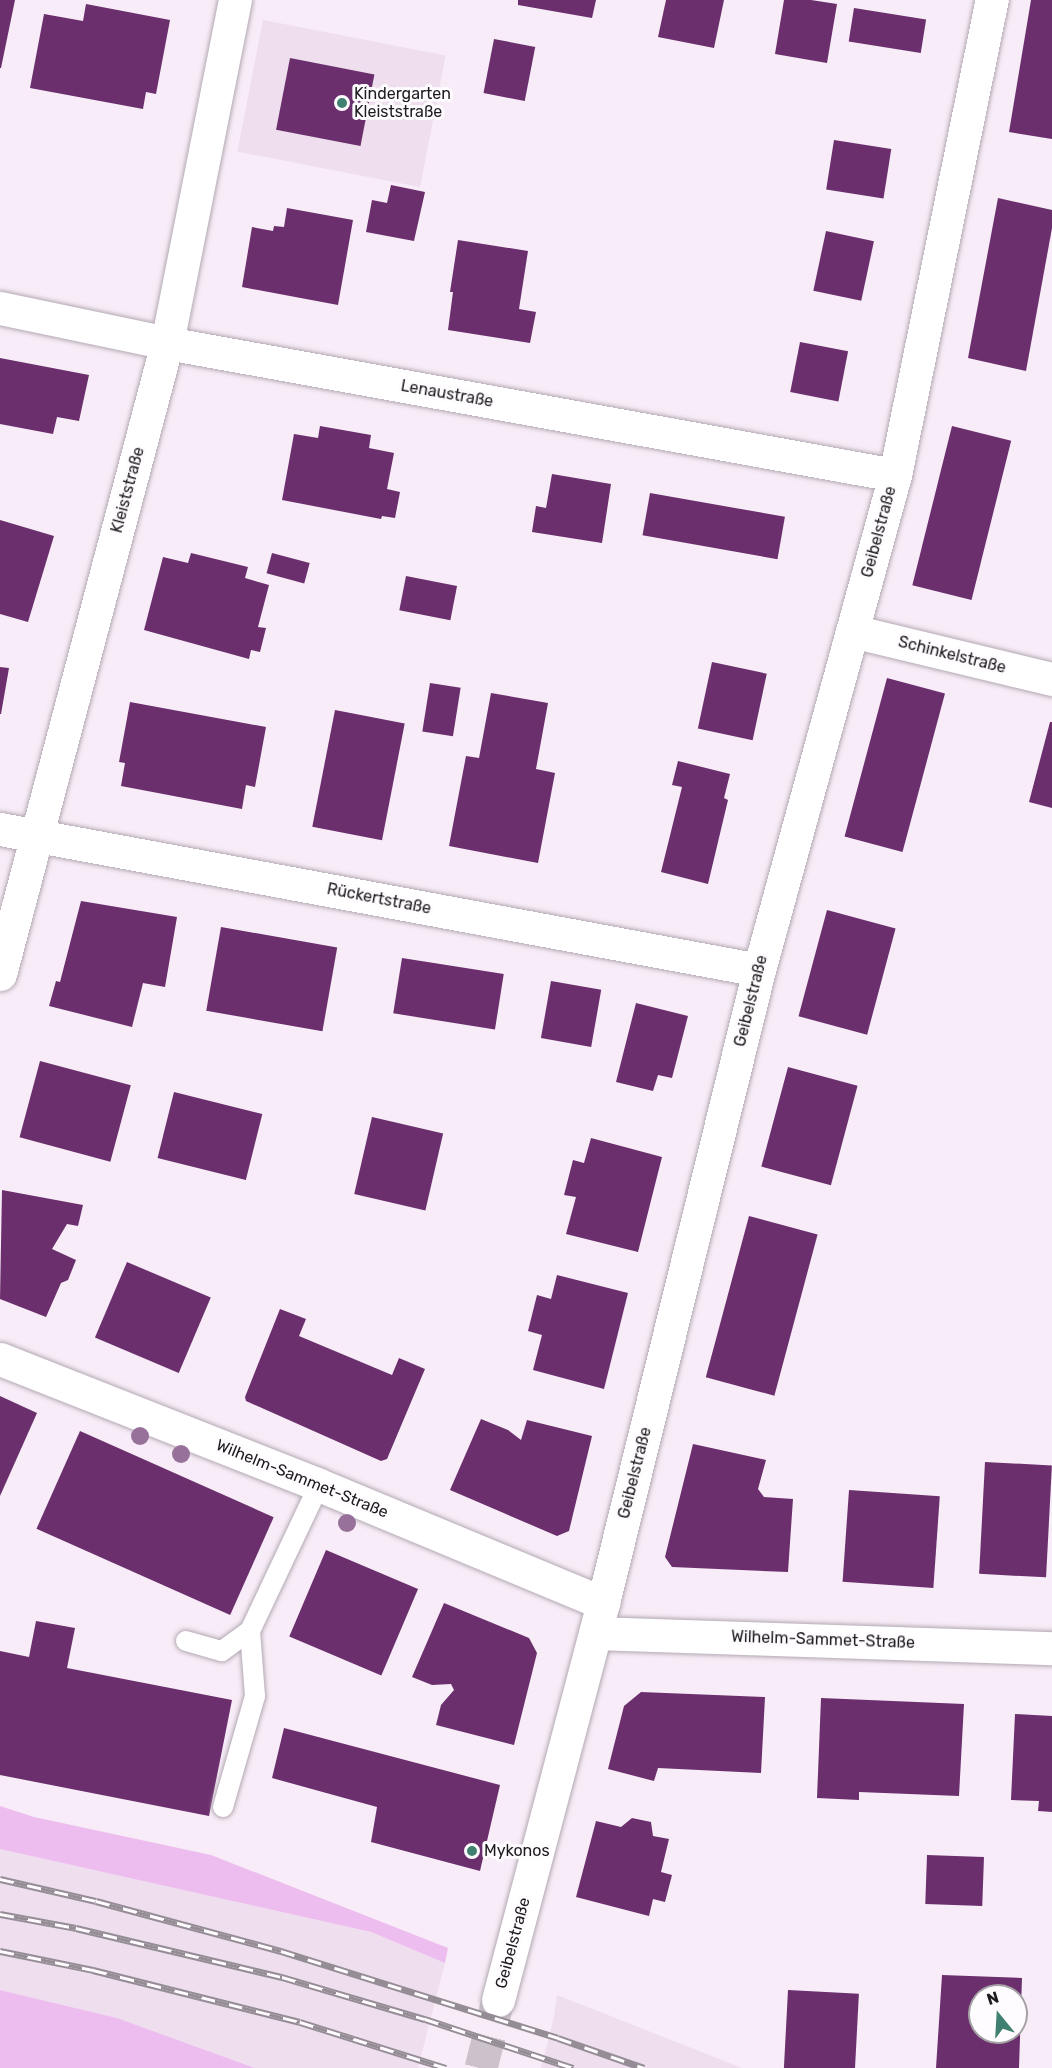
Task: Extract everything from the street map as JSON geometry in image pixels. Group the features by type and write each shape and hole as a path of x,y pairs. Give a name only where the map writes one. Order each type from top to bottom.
{"street":[{"name":"Kleiststraße","path":"0,974 167,343 235,0"},
{"name":"Geibelstraße","path":"498,2000 599,1618 759,970 895,475 992,0"},
{"name":"Lenaustraße","path":"0,308 167,343 895,475"},
{"name":"Schinkelstraße","path":"852,631 1052,679"},
{"name":"Rückertstraße","path":"0,828 759,970"},
{"name":"Wilhelm-Sammet-Straße","path":"0,1359 319,1485 599,1618 1052,1648"}],"lane":[{"path":"186,1641 222,1651 250,1630 319,1485"},
{"path":"223,1807 255,1696 250,1630"}],"shaded area":[{"name":"Kindergarten Kleiststraße","path":"263,20 446,55 420,187 237,152"},
{"path":"0,1806 34,1817 211,1855 448,1948 445,1963 371,1932 0,1849"},
{"path":"0,1849 371,1932 445,1963 418,2068 255,2068 117,2018 0,1990"},
{"path":"0,1990 117,2018 255,2068 0,2068"},
{"path":"557,1995 742,2068 541,2068"}],"building":[{"path":"0,0 15,0 1,68 0,68"},
{"path":"518,0 596,0 592,18 518,5"},
{"path":"666,0 724,0 714,48 658,37"},
{"path":"784,0 811,0 837,4 827,63 775,54"},
{"path":"1031,0 1052,0 1052,139 1009,132"},
{"path":"86,4 170,20 156,94 146,92 143,109 30,88 44,14 83,21"},
{"path":"854,8 926,19 921,53 849,42"},
{"path":"494,39 535,47 525,101 484,93"},
{"path":"290,58 374,74 360,146 276,130"},
{"path":"834,140 891,149 883,198 826,189"},
{"path":"391,185 425,192 414,241 366,232 372,200 387,203"},
{"path":"998,198 1052,210 1052,228 1026,371 968,358"},
{"path":"287,208 353,220 338,305 242,287 252,227 273,231 274,226 284,227"},
{"path":"826,231 874,241 861,301 813,291"},
{"path":"458,240 528,251 519,309 536,312 530,343 448,330 453,292 450,292"},
{"path":"800,342 848,351 838,401 790,392"},
{"path":"0,358 89,375 79,421 57,417 53,434 0,424"},
{"path":"320,426 371,435 369,448 394,453 387,489 400,492 395,518 382,516 381,519 282,500 294,434 318,438"},
{"path":"952,426 1011,441 972,600 912,585"},
{"path":"552,474 611,484 602,543 532,532 536,506 546,508"},
{"path":"650,493 785,517 777,559 643,535"},
{"path":"0,520 54,536 28,622 0,614"},
{"path":"191,553 248,567 245,578 269,585 258,627 266,628 260,652 251,650 249,659 144,630 163,557 188,563"},
{"path":"272,553 310,563 304,583 267,573"},
{"path":"406,576 457,586 450,620 399,610"},
{"path":"712,662 767,674 753,740 698,729"},
{"path":"0,667 9,668 1,714 0,714"},
{"path":"887,678 945,694 903,852 845,836"},
{"path":"430,683 461,688 453,736 422,731"},
{"path":"491,693 548,703 536,769 555,773 538,863 449,846 466,756 479,758"},
{"path":"130,702 266,727 255,787 246,785 242,809 121,786 125,763 119,762"},
{"path":"335,710 405,724 382,840 312,827"},
{"path":"1050,722 1052,722 1052,808 1029,802"},
{"path":"678,761 730,774 724,798 728,800 708,884 661,872 682,787 672,785"},
{"path":"81,901 177,917 165,987 143,983 132,1027 49,1006 56,981 60,982"},
{"path":"827,910 896,928 867,1035 799,1016"},
{"path":"221,927 337,947 322,1031 206,1011"},
{"path":"402,958 504,974 495,1029 393,1013"},
{"path":"551,981 601,990 591,1047 541,1038"},
{"path":"636,1003 688,1016 672,1078 658,1075 653,1091 616,1082"},
{"path":"40,1061 131,1085 110,1162 20,1137"},
{"path":"788,1067 858,1086 831,1185 761,1166"},
{"path":"174,1092 262,1114 246,1180 158,1158"},
{"path":"372,1117 443,1133 425,1210 354,1194"},
{"path":"591,1138 662,1157 638,1252 566,1234 576,1197 564,1195 573,1160 584,1163"},
{"path":"2,1190 83,1205 78,1226 67,1224 52,1249 76,1260 68,1280 61,1283 46,1317 0,1299"},
{"path":"749,1216 818,1234 774,1396 706,1377"},
{"path":"127,1262 211,1298 179,1373 95,1337"},
{"path":"557,1275 628,1293 604,1389 533,1370 542,1335 528,1331 537,1295 551,1299"},
{"path":"280,1309 306,1319 299,1336 392,1375 399,1358 425,1369 387,1459 381,1461 246,1401 245,1397"},
{"path":"0,1396 37,1413 0,1496"},
{"path":"481,1419 508,1430 521,1440 527,1420 592,1436 569,1531 557,1536 450,1490"},
{"path":"80,1431 274,1517 230,1615 36,1529"},
{"path":"693,1444 766,1460 758,1489 764,1497 793,1499 788,1572 672,1567 665,1557"},
{"path":"985,1462 1052,1466 1046,1577 979,1574"},
{"path":"849,1490 940,1496 933,1588 843,1582"},
{"path":"326,1550 418,1589 381,1676 289,1637"},
{"path":"444,1603 529,1638 537,1653 514,1745 436,1725 441,1705 454,1690 451,1684 432,1685 412,1677"},
{"path":"36,1621 75,1628 67,1668 232,1700 209,1816 0,1775 0,1651 29,1657"},
{"path":"641,1692 765,1697 761,1773 658,1768 654,1781 608,1769 624,1706"},
{"path":"821,1698 964,1704 959,1796 859,1792 859,1800 817,1798"},
{"path":"1015,1714 1052,1716 1052,1812 1038,1811 1039,1801 1011,1800"},
{"path":"284,1728 500,1785 480,1871 371,1842 377,1807 272,1778"},
{"path":"632,1818 651,1822 653,1836 669,1839 661,1872 672,1875 665,1902 653,1899 649,1916 576,1897 596,1821 621,1827"},
{"path":"927,1855 984,1857 982,1906 925,1904"},
{"path":"942,1975 1022,1978 1022,1984 968,1984 968,2044 1020,2044 1019,2068 936,2068"},
{"path":"788,1990 859,1994 855,2068 784,2068"}],"tunnel":[{"path":"481,2068 498,2000"}],"railway":[{"path":"0,1879 96,1901 281,1951 558,2038 644,2068"},
{"path":"0,1914 76,1928 282,1977 425,2019 573,2068"},
{"path":"0,1951 93,1970 300,2022 446,2068"}],"place":[{"name":"Kindergarten Kleiststraße","path":"342,103"},
{"name":"Mykonos","path":"472,1851"}]}
